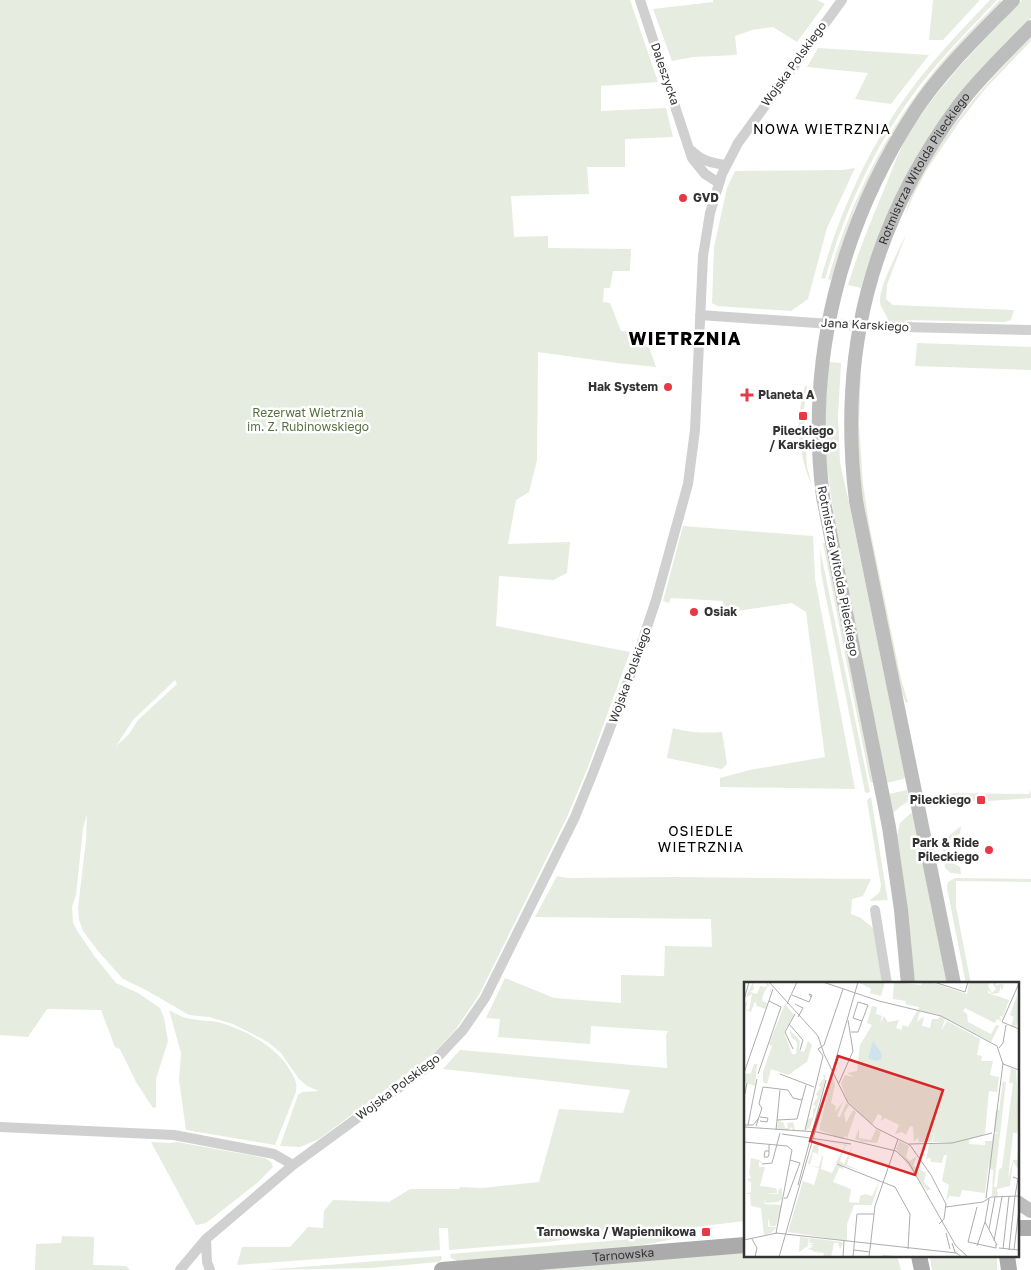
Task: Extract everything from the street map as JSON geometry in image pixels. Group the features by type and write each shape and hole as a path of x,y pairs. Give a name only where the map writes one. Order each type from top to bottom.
{"main road":[{"name":"Rotmistrza Witolda Pileckiego","path":"908,982 901,910 889,827 822,490 818,414 821,368 836,284 850,240 866,201 884,165 916,110 948,69 1013,0"},
{"name":"Rotmistrza Witolda Pileckiego","path":"954,982 856,502 850,418 854,363 867,292 877,258 903,195 920,163 960,103 1031,27"},
{"path":"1018,1203 1031,1211"},
{"path":"1018,1228 1031,1228"},
{"name":"Tarnowska","path":"442,1270 744,1245"}],"street":[{"name":"Daleszycka","path":"640,0 689,149 697,166 719,184"},
{"name":"Wojska Polskiego","path":"180,1270 206,1239 293,1165 430,1065 463,1030 489,990 568,831 594,770 640,650 685,500 695,430 704,244 710,213 719,184 726,165 738,143 842,0"},
{"path":"689,149 699,158 726,165"},
{"name":"Jana Karskiego","path":"700,315 860,326 1031,330"},
{"path":"876,910 887,982"},
{"path":"0,1127 174,1135 274,1154 293,1165"},
{"path":"206,1239 207,1262 210,1270"}],"green space":[{"name":"Rezerwat Wietrznia im. Z. Rubinowskiego","path":"0,0 630,0 658,82 601,86 601,111 666,108 673,137 625,139 625,167 587,167 589,194 511,196 514,237 548,236 548,248 631,249 630,271 613,271 610,288 604,288 603,302 610,303 621,331 643,333 643,338 649,347 656,367 538,352 537,460 529,492 516,500 508,544 570,542 567,573 553,580 499,576 496,626 630,652 588,767 567,817 479,995 456,1029 432,1055 319,1139 300,1147 280,1146 298,1095 302,1092 319,1091 307,1086 299,1079 281,1053 268,1042 233,1024 209,1017 189,1015 123,979 83,931 79,920 78,908 87,814 83,828 76,895 72,907 73,922 95,957 116,983 138,993 160,1008 164,1018 168,1041 156,1079 156,1107 153,1108 136,1082 120,1049 115,1047 101,1010 47,1009 28,1037 0,1035","holes":["175,680 177,684 138,720 129,734 116,746 133,720"]},
{"path":"713,0 817,0 825,4 797,42 773,27 752,30 735,36 737,55 693,57 672,61 653,9 713,2"},
{"path":"933,0 980,0 943,40 929,40"},
{"path":"990,0 997,0 929,74 889,130 852,202 825,279 821,278 839,223 875,145 923,74"},
{"path":"1000,0 1002,1 884,149 854,211 831,280 828,279 858,196 900,118 943,61"},
{"path":"1022,0 1031,0 1031,18 989,62 919,152 890,209 861,288 848,285 899,152 909,133 948,80"},
{"path":"1031,37 1031,41 985,89 960,121 928,168 905,216 910,198 926,166 946,135 980,91"},
{"path":"818,48 929,55 891,104 855,99 868,73 807,67"},
{"path":"855,168 827,228 808,299 791,311 717,306 712,303 714,247 727,188 735,171 843,170"},
{"path":"907,232 887,285 886,299 893,305 1014,310 1011,320 1005,322 888,321 881,305 881,292"},
{"path":"917,343 1031,347 1031,370 915,366"},
{"path":"828,362 841,363 838,416 840,463 905,777 887,783 836,531 826,459 825,425"},
{"path":"861,367 859,425 863,484 869,524 901,679 908,702 906,703 901,690 862,502 856,418"},
{"path":"805,386 807,386 804,409 801,409 801,418 804,418 807,467 812,485 807,474 799,436 800,410"},
{"path":"683,526 813,536 815,579 855,789 720,787 720,778 750,770 825,757 806,612 792,603 723,613 723,601 671,598 669,603 663,601"},
{"path":"823,543 825,543 874,784 870,781"},
{"path":"820,549 870,792 867,793 865,792 821,573"},
{"path":"673,728 698,732 722,732 727,764 722,769 667,758"},
{"path":"1030,789 1031,798 988,801 988,799 979,799 979,801 937,800 937,793 1029,794"},
{"path":"907,790 909,801 893,813 889,794"},
{"path":"871,797 888,900 869,901 879,893 881,886 867,800"},
{"path":"911,813 913,815 947,982 914,982 905,891 897,836 900,823"},
{"path":"961,826 960,834 949,841 946,846 947,855 960,867 961,874 951,873 945,868 942,840"},
{"path":"557,876 567,878 871,879 863,896 852,899 851,914 861,918 873,928 882,982 744,982 744,1221 670,1230 596,1235 548,1242 449,1250 448,1228 439,1228 440,1250 237,1265 242,1247 290,1247 308,1227 323,1228 324,1211 333,1200 389,1202 410,1189 483,1188 539,1182 559,1109 623,1113 630,1090 443,1069 460,1050 667,1068 666,1035 668,1031 591,1026 590,1044 498,1037 500,1019 486,1018 505,978 554,998 621,1003 621,975 664,976 665,946 712,947 711,919 535,917"},
{"path":"955,878 1031,879 1031,882 956,881 956,907 971,982 966,982 947,888 948,882"},
{"path":"169,1010 180,1016 195,1020 218,1022 237,1029 264,1043 280,1056 292,1074 296,1092 275,1145 186,1130 179,1080 181,1053"},
{"path":"151,1142 177,1142 265,1158 271,1162 273,1167 257,1183 206,1223 196,1225"},
{"path":"679,1235 679,1238 642,1245 458,1261 451,1258 450,1254"},
{"path":"62,1236 94,1237 93,1265 126,1266 130,1270 35,1270 36,1244 61,1243"},
{"path":"744,1251 744,1258 898,1258 901,1270 531,1270"},
{"path":"441,1256 442,1259 439,1262 371,1268 264,1270"},
{"path":"930,1258 997,1258 997,1270 932,1270"}],"place":[{"name":"GVD","path":"683,198"},
{"name":"Hak System","path":"668,387"},
{"name":"Planeta A","path":"747,395"},
{"name":"Pileckiego / Karskiego","path":"803,416"},
{"name":"Osiak","path":"694,612"},
{"name":"Pileckiego","path":"981,800"},
{"name":"Park & Ride Pileckiego","path":"989,850"},
{"name":"Tarnowska / Wapiennikowa","path":"706,1232"}],"district":[{"name":"NOWA WIETRZNIA","path":"822,129"},
{"name":"WIETRZNIA","path":"685,339"},
{"name":"OSIEDLE WIETRZNIA","path":"701,840"}]}
